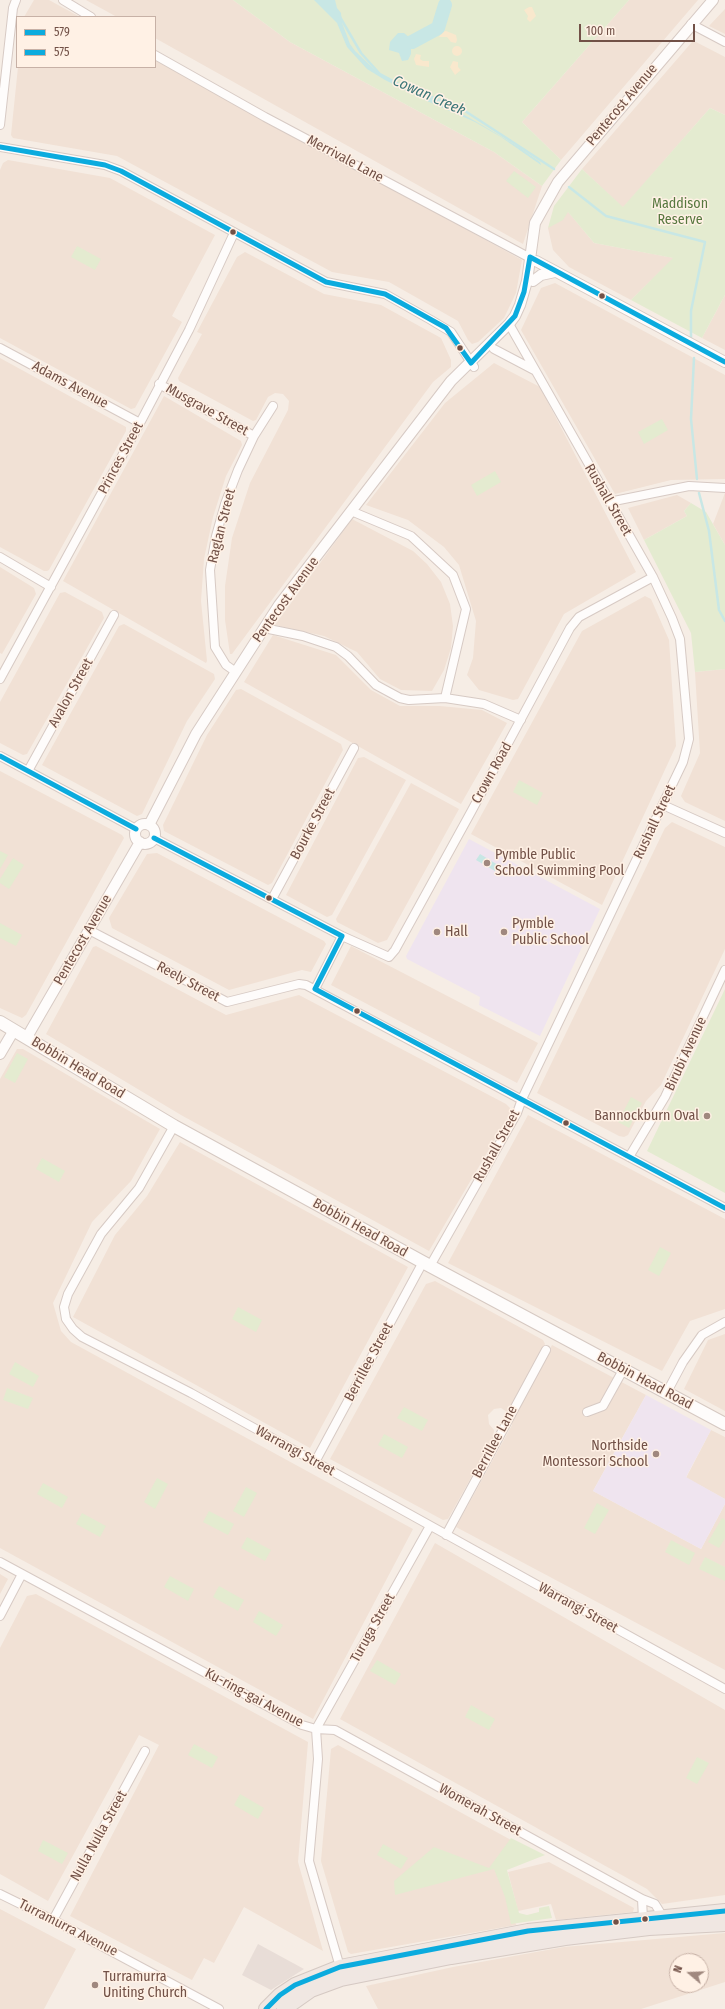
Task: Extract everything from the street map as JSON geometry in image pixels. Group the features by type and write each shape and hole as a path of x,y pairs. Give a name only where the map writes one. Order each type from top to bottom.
{"highway":[{"path":"266,2009 295,1985 340,1967 528,1931 725,1911"},
{"path":"284,2009 311,1990 341,1979 419,1963 566,1938 649,1928 725,1924"}],"main road":[{"name":"Bobbin Head Road","path":"0,1022 174,1126 426,1264 725,1424"}],"street":[{"path":"0,125 13,8 16,0"},
{"path":"63,0 89,16"},
{"name":"Pentecost Avenue","path":"149,825 196,734 279,605 445,390 511,327 520,305 533,259 540,217 544,205 567,170 713,0"},
{"path":"691,24 725,42"},
{"name":"Merrivale Lane","path":"156,56 265,117 533,259"},
{"path":"0,147 112,167 326,282 385,294 451,332 472,365"},
{"name":"Princes Street","path":"0,679 189,330 234,233"},
{"path":"533,259 725,362"},
{"name":"Pentecost Avenue","path":"472,365 494,349 526,306 533,281 533,259"},
{"path":"533,281 541,275 555,272"},
{"name":"Rushall Street","path":"426,1264 517,1114 522,1099 683,762 689,739 680,639 653,577 534,370 511,327"},
{"name":"Adams Avenue","path":"0,348 140,423"},
{"path":"494,349 534,370"},
{"name":"Musgrave Street","path":"160,384 254,436"},
{"name":"Raglan Street","path":"236,672 226,665 216,647 210,570 216,536 225,504 238,470 254,436 273,406"},
{"path":"609,502 689,486 725,488"},
{"path":"352,511 411,536 453,576 466,609 445,698"},
{"path":"0,557 51,587"},
{"name":"Crown Road","path":"342,936 389,957 395,950 570,628 579,617 653,577"},
{"name":"Avalon Street","path":"28,771 114,615"},
{"path":"264,628 303,636 336,647 348,656 376,685 391,694 409,700 445,698 484,704 521,720"},
{"name":"Bourke Street","path":"272,899 354,748"},
{"path":"0,756 136,829"},
{"path":"663,805 725,833"},
{"path":"142,825 149,825 154,829 154,838 149,843 140,842 136,836 136,829 142,825"},
{"path":"154,838 342,936 315,989"},
{"name":"Pentecost Avenue","path":"27,1037 140,842"},
{"name":"Reely Street","path":"89,930 227,1002 299,984 315,989 725,1208"},
{"name":"Birubi Avenue","path":"629,1156 665,1097 725,970"},
{"path":"0,1054 14,1030"},
{"name":"Warrangi Street","path":"174,1126 139,1188 97,1241 68,1294 64,1307 66,1319 82,1337 191,1393 725,1689"},
{"name":"Berrillee Street","path":"316,1462 426,1264"},
{"path":"667,1392 683,1362 702,1335 725,1322"},
{"name":"Berrillee Lane","path":"446,1535 546,1350"},
{"path":"587,1412 603,1406 623,1370"},
{"name":"Turuga Street","path":"316,1729 430,1526"},
{"name":"Ku-ring-gai Avenue","path":"0,1562 302,1725 316,1729 318,1759 309,1861 340,1967"},
{"path":"0,1616 22,1574"},
{"name":"Womerah Street","path":"316,1729 334,1730 642,1899 655,1904 663,1917"},
{"name":"Nulla Nulla Street","path":"53,1920 145,1751"},
{"name":"Turramurra Avenue","path":"0,1894 53,1920 219,2009"},
{"path":"642,1899 643,1919"}],"shaded area":[{"path":"34,0 49,0 78,16 25,16"},
{"path":"86,0 233,0 290,42 494,152 542,186 523,244 156,39 156,16 115,16"},
{"path":"629,0 698,0 561,160 522,122"},
{"path":"725,9 725,34 709,26"},
{"path":"692,42 696,42 725,57 725,115 710,108 623,208 582,169"},
{"path":"156,59 522,260 516,293 504,318 478,342 472,344 468,340 458,321 389,282 332,272 117,156 13,138 11,135 18,68 156,68"},
{"path":"8,160 110,178 215,235 172,316 182,322 135,408 131,409 0,338 0,170 3,163"},
{"path":"560,202 594,243 674,258 631,300 569,267 553,250 548,228"},
{"path":"245,252 324,294 381,305 441,338 451,360 451,367 433,382 232,654 230,654 225,620 225,586 232,538 250,483 288,410 289,401 283,394 275,393 268,397 256,420 253,421 179,381 178,378 202,334 197,332 237,257"},
{"path":"555,283 725,375 725,479 671,480 615,494 521,330 541,288"},
{"path":"725,295 725,350 702,338"},
{"path":"0,358 126,427 126,431 49,570 47,571 44,571 0,547"},
{"path":"494,363 540,387 636,572 564,614 518,699 513,700 479,690 467,675 473,658 476,621 459,565 444,547 408,520 366,505 445,403"},
{"path":"164,396 241,441 242,445 226,476 213,517 204,559 201,601 206,663 63,581"},
{"path":"725,493 725,545 713,524"},
{"path":"677,495 691,503 684,511 687,516 644,540 628,508"},
{"path":"352,519 413,551 427,564 441,582 450,604 453,626 451,648 444,670 432,691 401,690 380,679 357,652 324,636 275,625"},
{"path":"0,567 34,588 36,594 2,654 0,653"},
{"path":"65,592 102,612 104,618 27,754 23,755 0,743 0,702 60,593"},
{"path":"645,596 651,599 669,640 676,746 602,905 471,834 582,631"},
{"path":"124,624 214,674 215,679 187,721 142,814 137,816 42,765 119,626"},
{"path":"273,635 336,655 371,690 400,706 440,706 482,710 507,723 461,804 244,682"},
{"path":"725,669 725,821 685,802 681,796 700,753 695,672"},
{"path":"241,689 341,744 343,750 272,883 268,885 164,831 163,825 207,735 236,690"},
{"path":"364,757 406,780 332,915 327,917 286,895 358,758"},
{"path":"0,771 122,835 124,838 26,1015 22,1018 0,1008"},
{"path":"411,783 459,809 387,940 378,943 337,922 336,919"},
{"path":"672,822 725,847 725,949 661,1085 646,1101 628,1135 624,1137 619,1136 537,1093 665,828"},
{"name":"Pymble Public School","path":"469,839 600,909 540,1036 479,1005 480,997 407,959 406,956"},
{"path":"157,853 324,941 326,944 311,972 302,970 229,990 112,928 109,918 147,854"},
{"path":"96,946 226,1015 299,995 506,1104 510,1108 510,1114 429,1251 181,1115 46,1034 93,947"},
{"path":"351,946 538,1043 517,1083 331,985"},
{"path":"17,1049 23,1049 160,1129 131,1181 92,1222 53,1303 61,1331 71,1342 413,1529 313,1719 0,1548 0,1079"},
{"path":"528,1115 725,1219 725,1309 690,1321 662,1371 448,1263"},
{"path":"180,1142 408,1267 310,1448 73,1317 115,1235 147,1196"},
{"path":"435,1281 543,1340 545,1344 507,1412 501,1408 494,1409 488,1415 489,1424 494,1430 493,1438 448,1519 443,1520 330,1459 426,1284"},
{"path":"725,1334 725,1411 684,1389 708,1340"},
{"path":"552,1345 646,1395 593,1491 701,1549 725,1504 725,1670 456,1527 512,1425 511,1421"},
{"name":"Northside Montessori School","path":"646,1395 711,1430 686,1477 725,1499 725,1504 701,1549 593,1491"},
{"path":"711,1430 725,1437 725,1499 686,1478"},
{"path":"435,1543 725,1710 725,1895 662,1904 647,1889 340,1719"},
{"path":"0,1574 8,1579 0,1594"},
{"path":"36,1594 308,1742 298,1862 323,1951 244,1907 214,1963 204,1958 192,1980 70,1916 159,1745 139,1735 48,1901 0,1874 0,1648 27,1596"},
{"path":"338,1745 531,1851 498,1860 516,1925 351,1954 348,1952 321,1861 331,1749"},
{"path":"549,1862 634,1908 633,1912 556,1920 551,1904 518,1911 508,1872"},
{"path":"0,1909 76,1949 44,2009 0,2009"},
{"path":"725,1933 725,1982 709,1987 709,1953 669,1953 669,1993 691,1993 641,2009 378,2009 366,1986 453,1967 564,1947"},
{"path":"258,1944 304,1969 271,1990 242,1975"}],"green space":[{"path":"233,0 629,0 522,122 561,160 542,186 494,152 290,42"},
{"name":"Maddison Reserve","path":"710,108 725,115 725,295 702,338 631,300 673,258 594,243 568,212 563,220 548,228 554,206 582,169 623,207"},
{"path":"514,171 536,187 528,198 506,181"},
{"path":"77,246 101,259 95,270 71,257"},
{"path":"662,419 668,430 644,444 638,432"},
{"path":"495,471 501,482 477,496 471,485"},
{"path":"691,503 706,512 725,545 725,669 695,672 691,633 644,540 687,516 684,511"},
{"path":"519,780 543,793 537,805 513,792"},
{"path":"0,851 8,855 0,869"},
{"path":"13,858 24,865 9,889 0,883 0,879"},
{"path":"0,923 22,935 16,946 0,938"},
{"name":"Bannockburn Oval","path":"725,989 725,1193 647,1151"},
{"path":"17,1053 28,1059 15,1083 4,1077"},
{"path":"631,1097 642,1103 629,1128 618,1122"},
{"path":"42,1158 65,1171 59,1182 36,1169"},
{"path":"660,1247 671,1253 659,1276 648,1270"},
{"path":"238,1307 262,1320 256,1332 232,1319"},
{"path":"15,1362 39,1376 33,1387 9,1374"},
{"path":"7,1388 33,1398 28,1409 3,1400"},
{"path":"404,1407 428,1420 422,1431 397,1418"},
{"path":"384,1434 408,1447 402,1458 378,1445"},
{"path":"157,1478 168,1484 155,1509 144,1502"},
{"path":"43,1483 68,1497 62,1508 37,1494"},
{"path":"246,1487 257,1493 244,1517 233,1511"},
{"path":"597,1503 609,1510 595,1534 584,1528"},
{"path":"209,1511 234,1524 228,1535 203,1522"},
{"path":"82,1513 106,1526 100,1537 76,1524"},
{"path":"722,1518 725,1520 725,1538 719,1548 708,1542"},
{"path":"247,1537 271,1550 265,1561 241,1548"},
{"path":"671,1540 695,1553 689,1565 665,1552"},
{"path":"705,1557 725,1567 725,1581 699,1569"},
{"path":"170,1576 194,1589 188,1601 164,1587"},
{"path":"219,1586 244,1600 238,1611 213,1597"},
{"path":"259,1611 283,1625 276,1636 253,1622"},
{"path":"377,1660 401,1674 395,1685 370,1671"},
{"path":"471,1705 495,1719 489,1730 465,1717"},
{"path":"194,1744 218,1757 212,1768 188,1755"},
{"path":"697,1757 709,1763 697,1784 686,1778"},
{"path":"240,1794 264,1808 258,1819 234,1805"},
{"path":"511,1838 545,1855 507,1870 519,1913 527,1915 539,1912 539,1908 549,1906 552,1918 511,1924 505,1897 494,1869 395,1895 394,1881 434,1847 489,1868"},
{"path":"43,1840 68,1853 62,1864 38,1851"},
{"path":"383,1844 408,1858 401,1869 377,1855"}],"sand":[{"path":"532,7 536,16 530,22 527,19 528,16 524,10"},
{"path":"446,31 456,35 456,43 451,42 447,37 439,37 442,32"},
{"path":"457,46 462,51 457,56 452,51"},
{"path":"416,54 421,55 420,59 423,61 429,61 429,67 416,65 414,59"},
{"path":"453,61 458,62 458,67 461,70 455,75 450,67"}],"water":[{"path":"314,0 335,0 337,8 341,13 342,23 350,44 355,51 375,70 416,92 438,100 487,128 520,148 540,162 541,165 501,137 475,122 427,101 385,80 367,69 347,47 337,23"},
{"path":"398,33 404,33 411,39 411,54 408,60 402,61 399,53 389,50 390,42"},
{"name":"Pymble Public School Swimming Pool","path":"480,854 498,865 495,871 476,860"}],"waterway":[{"path":"412,42 438,28 445,5"},
{"name":"Cowan Creek","path":"340,17 361,53 379,73"},
{"name":"Cowan Creek","path":"409,88 462,109 554,169"},
{"path":"569,187 606,216 705,242 691,311 691,338"},
{"path":"694,358 691,419 697,479"},
{"path":"699,493 709,531 719,610 725,621"}],"transit line":[{"name":"579","path":"0,147 105,165 121,171 326,282 385,294 446,328 471,363 515,316 524,292 530,257 725,362"},
{"name":"579","path":"0,756 136,829"},
{"name":"579","path":"154,838 342,936 315,989 725,1208"},
{"name":"575","path":"266,2009 280,1995 295,1985 340,1967 528,1931 725,1911"}],"place":[{"name":"Pymble Public School Swimming Pool","path":"487,863"},
{"name":"Hall","path":"437,932"},
{"name":"Pymble Public School","path":"504,932"},
{"name":"Bannockburn Oval","path":"707,1116"},
{"name":"Northside Montessori School","path":"656,1454"},
{"name":"Turramurra Uniting Church","path":"95,1985"}]}
